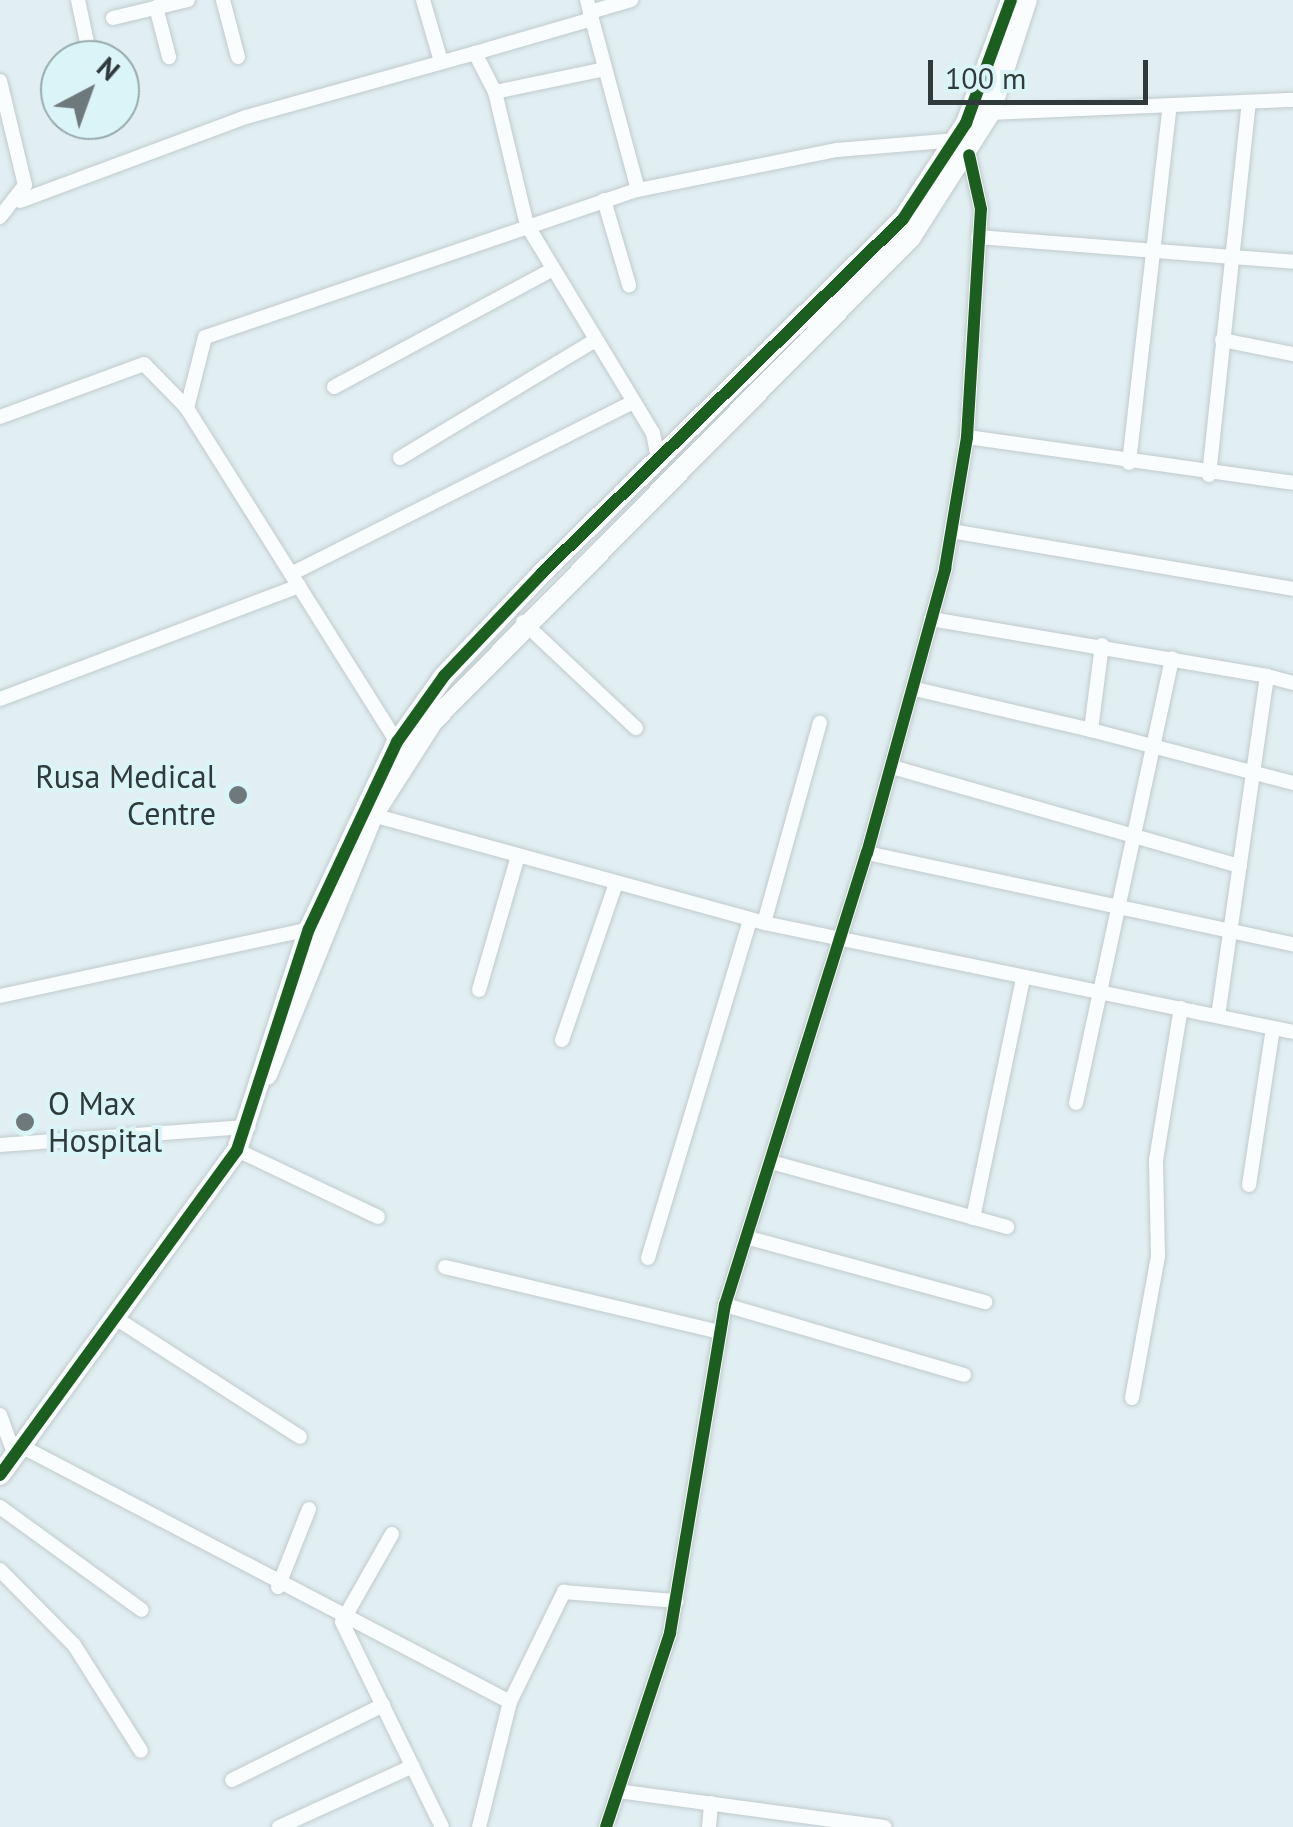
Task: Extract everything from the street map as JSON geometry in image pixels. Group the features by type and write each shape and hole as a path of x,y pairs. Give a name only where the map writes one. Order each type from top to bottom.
{"street":[{"path":"78,0 87,40"},
{"path":"112,18 188,0"},
{"path":"223,0 238,57"},
{"path":"422,0 440,58"},
{"path":"0,217 20,202 178,140 440,58 475,53 590,10 629,0"},
{"path":"9,1460 120,1321 237,1150 263,1081 309,929 397,742 444,676 903,219 963,148 990,113 1011,0"},
{"path":"263,1081 373,816 457,689 911,237 963,148 1026,0"},
{"path":"156,8 169,57"},
{"path":"590,10 638,190"},
{"path":"475,53 494,92 528,226 549,271 633,402 658,459"},
{"path":"494,92 604,69"},
{"path":"0,81 23,172 20,202"},
{"path":"990,113 1169,110 1293,100"},
{"path":"1210,475 1249,104"},
{"path":"1129,462 1169,110"},
{"path":"186,408 208,334 604,200 837,150 963,148"},
{"path":"606,1827 676,1601 725,1306 868,853 915,689 951,532 967,437 978,236 963,148"},
{"path":"604,200 629,285"},
{"path":"978,236 1293,262"},
{"path":"334,387 549,271"},
{"path":"1222,340 1293,354"},
{"path":"400,458 592,342"},
{"path":"0,417 144,364 186,408 397,742"},
{"path":"0,700 295,580 633,402"},
{"path":"967,437 1210,475 1293,483"},
{"path":"951,532 1293,589"},
{"path":"931,619 1102,645 1293,683"},
{"path":"522,621 636,728"},
{"path":"1091,730 1102,645"},
{"path":"1076,1103 1096,992 1172,658"},
{"path":"1218,1015 1267,676"},
{"path":"915,689 1293,782"},
{"path":"648,1258 820,723"},
{"path":"892,767 1240,866"},
{"path":"373,816 757,922 1293,1032"},
{"path":"868,853 1114,913 1293,944"},
{"path":"479,990 518,856"},
{"path":"562,1040 616,883"},
{"path":"0,996 309,929"},
{"path":"974,1218 1023,978"},
{"path":"1132,1398 1158,1256 1156,1160 1180,1008"},
{"path":"1248,1185 1272,1029"},
{"path":"0,1145 248,1127"},
{"path":"237,1150 378,1217"},
{"path":"771,1162 1007,1227"},
{"path":"749,1238 985,1302"},
{"path":"445,1266 720,1332"},
{"path":"725,1306 964,1375"},
{"path":"120,1321 300,1436"},
{"path":"0,1414 9,1460"},
{"path":"9,1460 510,1702"},
{"path":"0,1507 142,1610"},
{"path":"278,1587 309,1508"},
{"path":"342,1622 392,1534"},
{"path":"0,1570 74,1645 142,1751"},
{"path":"476,1825 510,1702 567,1589 676,1601"},
{"path":"342,1622 442,1827"},
{"path":"232,1780 383,1705"},
{"path":"279,1827 413,1766"},
{"path":"618,1791 885,1827"},
{"path":"708,1827 711,1803"}],"cycle path":[{"path":"0,1475 237,1150 309,929 397,742 444,676 541,574 903,219 966,123 1011,0"},
{"path":"606,1827 670,1633 725,1305 867,853 945,569 967,437 981,209 969,155"}],"place":[{"name":"Rusa Medical Centre","path":"238,795"},
{"name":"O Max Hospital","path":"25,1122"}]}
